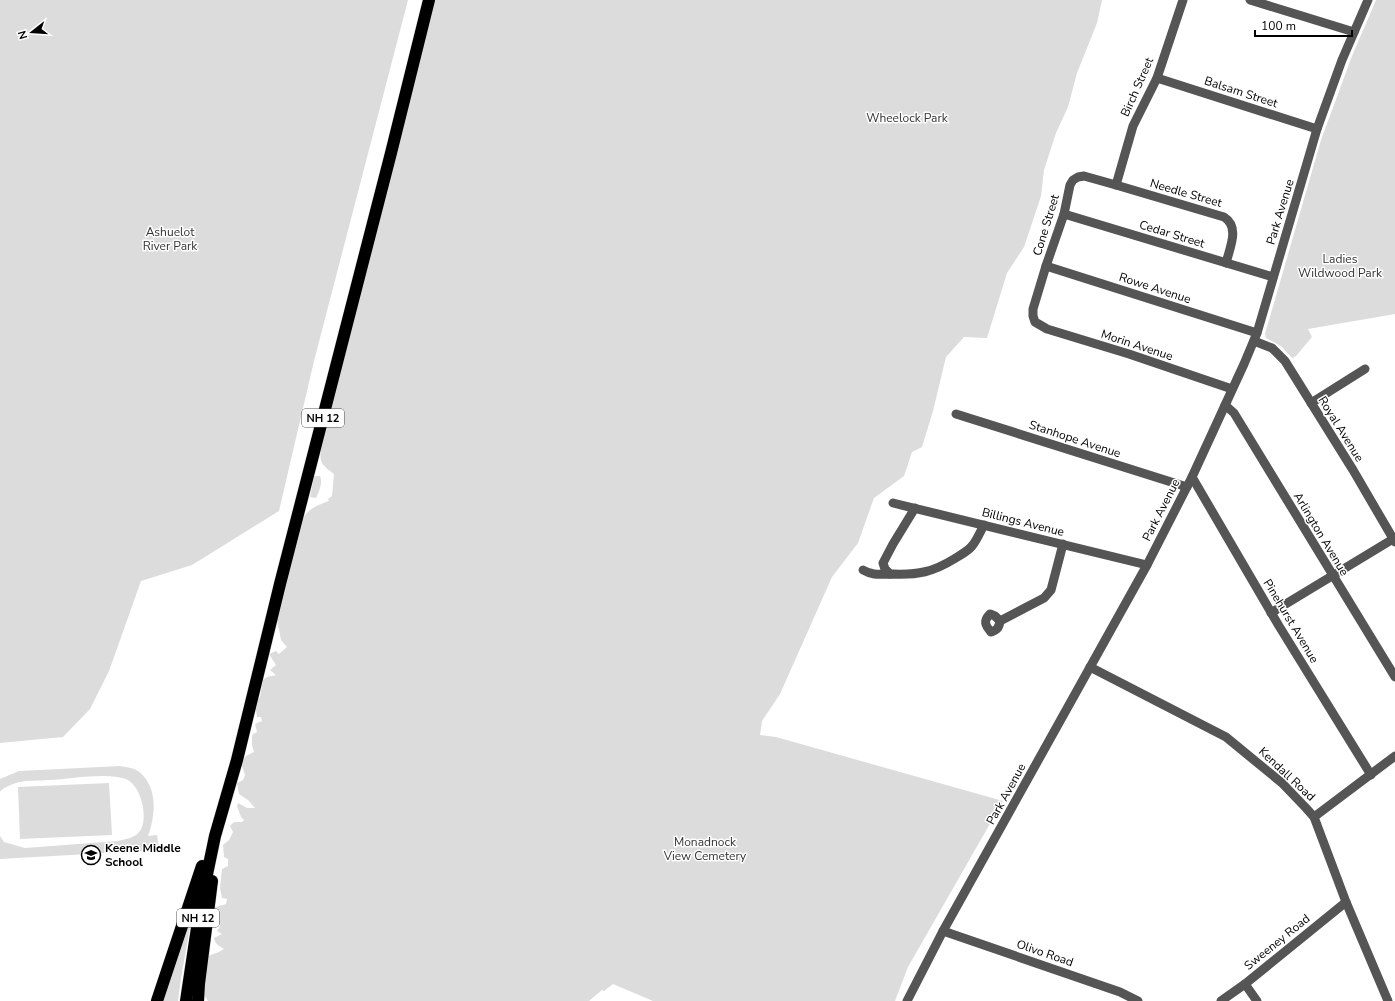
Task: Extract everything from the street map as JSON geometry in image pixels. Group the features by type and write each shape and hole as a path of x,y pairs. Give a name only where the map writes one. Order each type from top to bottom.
{"highway":[{"name":"NH 12","path":"186,1001 199,916 215,836 237,760 280,584 429,0"},
{"path":"157,1001 199,875 215,836"},
{"path":"198,1001 211,901 215,836"}],"street":[{"name":"Birch Street","path":"1116,185 1133,126 1156,78 1183,0"},
{"path":"1250,0 1354,32"},
{"name":"Park Avenue","path":"908,1001 943,931 1147,565 1192,477 1255,337 1317,129 1354,32 1368,0"},
{"name":"Balsam Street","path":"1156,78 1317,129"},
{"name":"Cone Street","path":"1035,322 1033,309 1064,214 1070,185 1073,180 1084,176 1116,185"},
{"name":"Needle Street","path":"1116,185 1224,217 1229,220 1233,230 1226,263"},
{"name":"Cedar Street","path":"1064,214 1273,277"},
{"name":"Rowe Avenue","path":"1046,266 1255,337"},
{"name":"Morin Avenue","path":"1035,322 1047,329 1129,354 1232,389"},
{"name":"Royal Avenue","path":"1255,337 1279,353 1311,403 1394,541"},
{"path":"1311,403 1365,369"},
{"name":"Arlington Avenue","path":"1225,405 1234,413 1395,677"},
{"name":"Stanhope Avenue","path":"956,414 1187,487"},
{"name":"Pinehurst Avenue","path":"1192,477 1271,613 1371,775"},
{"name":"Billings Avenue","path":"893,503 1147,565"},
{"path":"890,574 885,569 883,563 915,508"},
{"path":"863,570 877,575 906,575 931,571 944,565 970,548 984,525"},
{"path":"1271,613 1394,541"},
{"path":"1000,621 1044,598 1051,590 1063,544"},
{"name":"Kendall Road","path":"1090,667 1226,737 1282,783 1306,808 1314,818 1346,902 1388,1001"},
{"path":"1314,818 1395,756"},
{"name":"Sweeney Road","path":"1221,1001 1245,984 1346,902"},
{"name":"Olivo Road","path":"943,931 1105,987 1138,1001"},
{"path":"1245,984 1257,1001"}],"green space":[{"name":"Ashuelot River Park","path":"0,0 408,0 314,361 279,511 192,565 141,581 109,671 90,709 63,737 0,743"},
{"path":"434,0 1102,0 1097,23 1077,73 1068,107 1056,133 1044,170 1041,196 1024,247 1007,273 987,338 964,337 946,357 933,411 922,447 912,452 904,476 874,498 858,543 832,577 780,694 762,721 760,735 776,737 1003,801 908,967 895,1001 653,1001 613,984 604,991 602,990 589,1001 208,1001 204,995 205,957 224,949 215,942 214,938 222,934 217,931 220,926 215,917 217,910 213,908 226,904 227,899 222,898 220,888 222,869 228,866 228,859 224,857 223,845 229,840 233,832 230,826 234,822 242,822 244,820 241,817 237,806 238,803 247,808 255,808 248,800 239,794 237,783 243,780 245,775 241,763 246,756 254,752 252,735 257,732 255,724 262,721 261,717 257,717 255,703 260,697 263,680 267,677 276,675 270,670 276,665 269,654 276,651 279,654 287,647 281,640 277,620 302,520 310,510 329,501 328,499 332,496 334,474 325,467 321,461 320,454 322,443"},
{"name":"Ladies Wildwood Park","path":"1376,0 1395,0 1395,314 1308,329 1312,337 1296,356 1292,358 1281,346 1266,338 1265,334 1321,140 1352,56"},
{"path":"320,476 321,484 316,498 310,497 314,477"},
{"path":"120,766 132,768 138,771 149,785 154,801 154,810 148,836 157,835 159,850 0,859 0,836 4,842 25,848 118,841 136,835 143,825 144,818 142,802 136,788 126,779 109,776 88,776 26,781 8,786 0,792 0,779 19,771"},
{"path":"109,783 112,835 20,839 18,787"},
{"path":"190,918 190,927 178,1001 163,1001"}],"place":[{"name":"Keene Middle School","path":"91,855"}],"park label":[{"name":"Wheelock Park","path":"907,118"},
{"name":"Monadnock View Cemetery","path":"705,849"}]}
